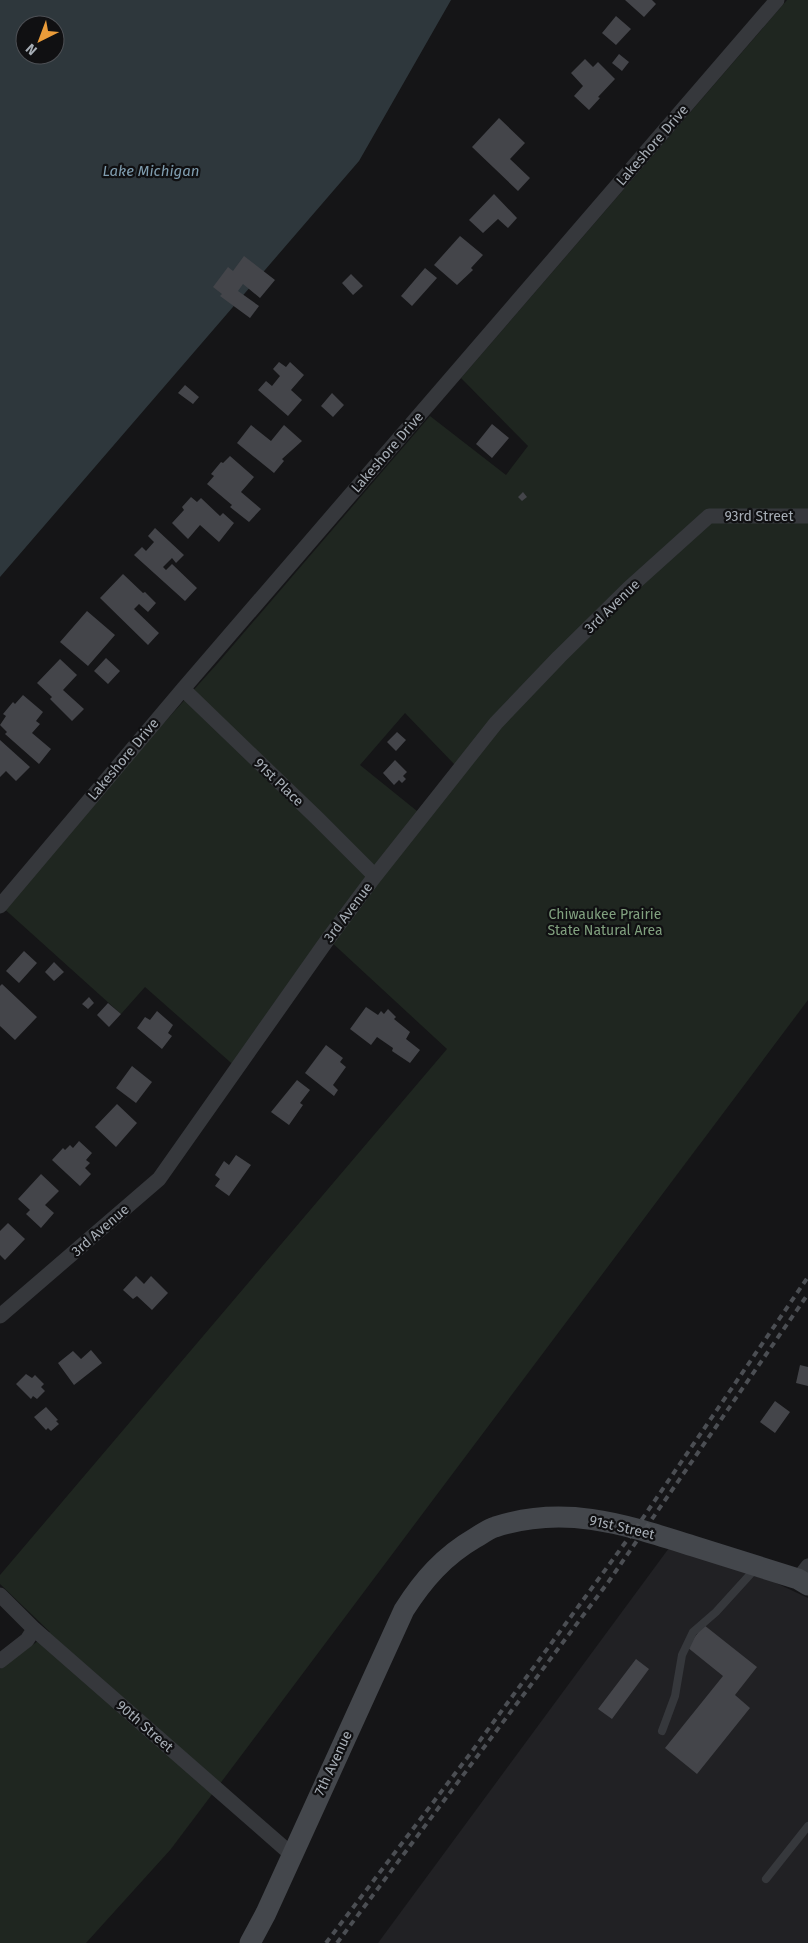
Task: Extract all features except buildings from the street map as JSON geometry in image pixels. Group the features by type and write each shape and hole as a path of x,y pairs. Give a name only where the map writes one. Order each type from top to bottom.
{"street":[{"name":"Lakeshore Drive","path":"0,906 183,689 777,0"},
{"name":"93rd Street","path":"709,516 808,516"},
{"name":"3rd Avenue","path":"0,1316 159,1179 328,939 496,722 559,656 629,588 709,516"},
{"name":"91st Place","path":"183,689 318,818 375,876"},
{"name":"91st Street","path":"420,1585 439,1564 468,1542 494,1527 537,1518 589,1518 611,1522 758,1566 805,1576"},
{"name":"7th Avenue","path":"250,1943 266,1913 291,1854 404,1610 420,1585"},
{"name":"90th Street","path":"0,1595 34,1629 291,1854"},
{"path":"0,1661 27,1640 34,1629"}],"lane":[{"path":"662,1731 676,1696 682,1654 693,1632 716,1612 758,1566"},
{"path":"766,1878 808,1826"}],"shaded area":[{"path":"669,1548 774,1582 808,1598 808,1943 378,1943"}],"green space":[{"name":"Chiwaukee Prairie State Natural Area","path":"787,0 808,0 808,1000 171,1849 86,1943 0,1943 0,1669 50,1632 0,1584 0,1575 447,1049 328,939 238,1069 145,987 121,1014 0,905 217,664 430,416 506,475 528,446 461,378","holes":["405,713 455,765 417,811 360,765"]}],"water":[{"name":"Lake Michigan","path":"0,0 451,0 359,161 0,577"}],"railway":[{"path":"326,1943 470,1754 636,1528 808,1277"},
{"path":"337,1943 609,1581 808,1294"}]}
